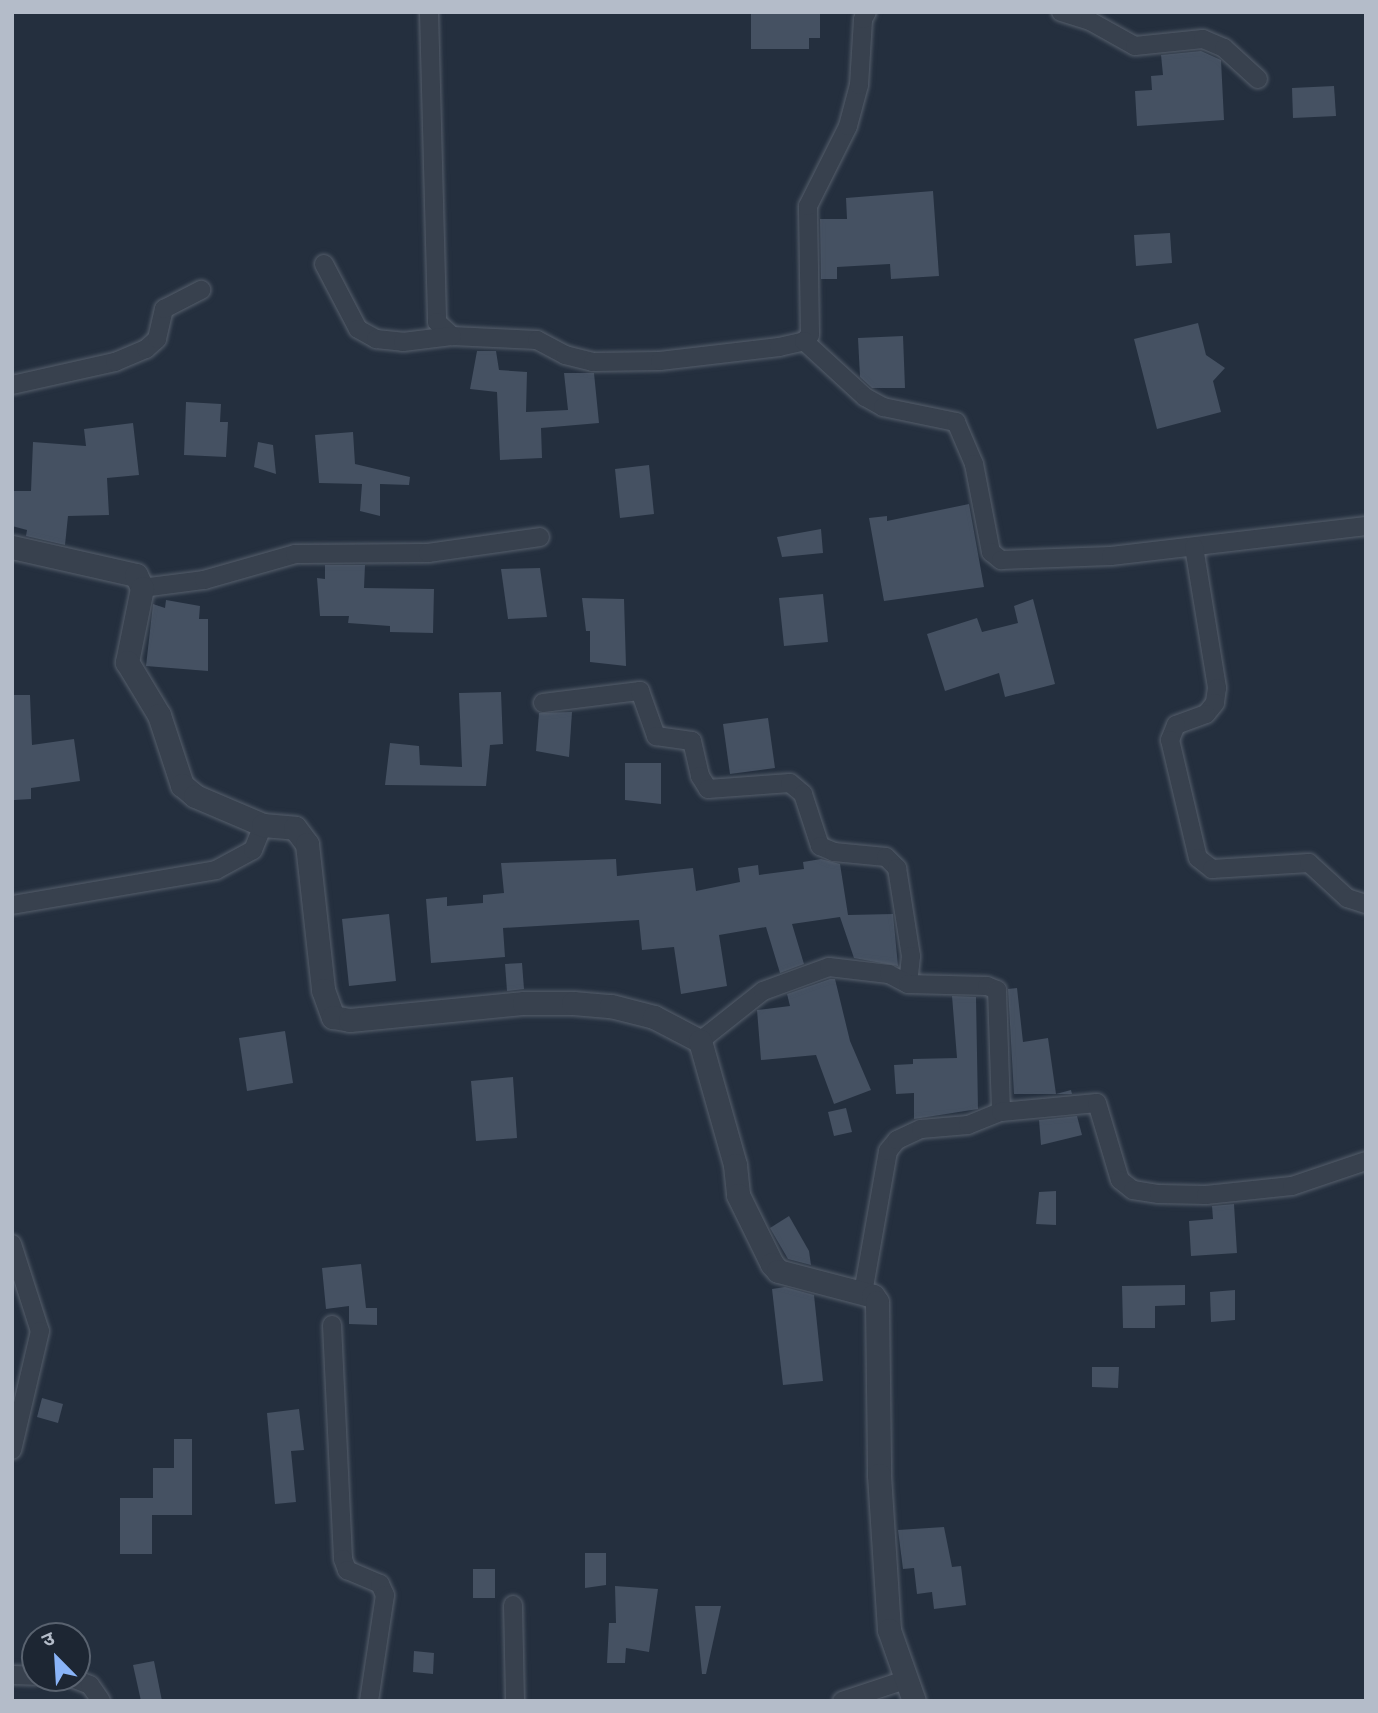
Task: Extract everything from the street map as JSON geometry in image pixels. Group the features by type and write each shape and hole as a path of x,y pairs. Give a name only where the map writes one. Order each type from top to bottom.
{"street":[{"path":"429,12 437,322 452,337"},
{"path":"804,341 811,327 808,206 848,126 859,85 863,19 867,12"},
{"path":"1062,12 1090,21 1135,46 1203,39 1224,47 1258,79"},
{"path":"324,264 358,329 376,339 403,342 452,337 537,340 565,355 593,362 660,361 804,341 874,402 905,412 937,415 963,430 996,558 1111,556 1366,526"},
{"path":"12,384 115,362 146,349 157,339 164,309 201,290"},
{"path":"142,587 205,580 295,554 428,553 540,537"},
{"path":"12,547 136,575 142,587 127,662 159,715 182,785 195,796 263,825 295,828 307,844 325,1006 333,1017 350,1020 524,1003 573,1003 611,1006 654,1017 700,1041 735,1166 738,1195 772,1264 778,1271 863,1293 877,1302 879,1475 889,1630 910,1690 842,1701"},
{"path":"1194,547 1216,696 1206,714 1176,725 1170,740 1198,858 1212,869 1308,863 1347,898 1366,904"},
{"path":"543,703 640,691 656,736 692,741 700,776 708,789 790,783 803,794 820,846 834,852 886,857 897,868 911,956 908,984"},
{"path":"12,905 216,870 253,850 263,825"},
{"path":"700,1041 763,992 829,967 889,974 908,984 987,986 997,990 1001,1112"},
{"path":"863,1293 888,1151 897,1140 921,1129 968,1125 1001,1112 1097,1103 1120,1180 1133,1189 1159,1194 1206,1195 1292,1186 1366,1161"},
{"path":"12,1244 40,1331 12,1450"},
{"path":"332,1325 343,1559 347,1570 380,1584 385,1595 369,1701"},
{"path":"513,1605 515,1701"},
{"path":"91,1686 101,1701"}],"building":[{"path":"751,12 820,12 820,38 809,38 809,49 751,49"},
{"path":"1201,51 1221,60 1224,120 1137,126 1135,91 1152,90 1151,76 1163,75 1161,55"},
{"path":"1334,86 1336,116 1293,118 1292,88"},
{"path":"933,191 939,276 891,279 890,264 837,267 837,279 821,279 820,219 847,219 846,198"},
{"path":"1170,233 1172,263 1136,266 1134,235"},
{"path":"1198,323 1206,355 1225,368 1213,381 1221,412 1157,429 1134,339"},
{"path":"903,336 905,388 872,388 860,377 858,338"},
{"path":"477,351 496,351 499,370 527,372 526,412 568,410 564,373 594,373 599,423 541,428 542,458 500,460 497,392 470,389"},
{"path":"186,402 221,404 220,422 228,422 226,457 184,455"},
{"path":"133,423 139,475 107,478 109,515 68,516 65,545 26,536 27,530 12,526 12,491 31,491 33,442 86,446 84,429"},
{"path":"353,432 355,464 410,477 409,485 380,484 380,516 360,511 362,484 319,483 315,435"},
{"path":"258,442 273,445 276,474 254,467"},
{"path":"649,465 654,514 620,518 615,469"},
{"path":"969,504 984,587 884,601 869,518 887,516 887,521"},
{"path":"821,529 823,553 782,557 777,537"},
{"path":"325,565 365,565 364,588 434,589 433,633 390,632 390,626 348,623 349,616 320,616 317,578 325,579"},
{"path":"540,568 547,617 508,619 501,569"},
{"path":"823,594 828,642 784,646 779,598"},
{"path":"582,598 624,599 626,666 590,662 590,631 586,631"},
{"path":"1033,599 1055,684 1005,697 999,673 945,691 927,634 977,618 982,632 1018,623 1014,606"},
{"path":"166,600 200,606 199,619 208,619 208,671 146,666 153,604 165,608"},
{"path":"501,692 503,744 490,745 486,786 385,785 390,743 419,746 420,765 462,767 459,693"},
{"path":"12,695 30,695 32,745 74,739 80,781 31,788 31,799 14,800"},
{"path":"572,712 569,757 536,751 539,713"},
{"path":"768,718 775,768 730,774 723,724"},
{"path":"625,763 661,763 661,804 625,800"},
{"path":"616,859 617,876 693,868 696,891 740,882 738,868 758,865 759,875 804,869 803,862 821,859 840,864 848,915 893,914 898,966 854,958 840,917 792,924 804,964 780,973 766,927 719,935 727,986 681,994 674,947 642,950 639,920 503,928 505,957 431,963 426,899 447,897 447,906 483,903 483,895 504,893 501,863"},
{"path":"389,914 396,981 349,986 342,919"},
{"path":"522,963 524,989 507,991 505,964"},
{"path":"835,979 850,1041 871,1090 834,1104 816,1055 761,1060 757,1010 790,1006 787,994"},
{"path":"1017,988 1023,1042 1048,1038 1056,1094 1014,1094 1008,989"},
{"path":"952,996 976,997 978,1109 914,1119 914,1093 896,1094 894,1065 913,1064 913,1059 957,1058"},
{"path":"285,1031 293,1083 247,1091 239,1038"},
{"path":"513,1077 517,1138 476,1141 471,1081"},
{"path":"1071,1090 1072,1094 1056,1094"},
{"path":"846,1108 852,1132 834,1136 828,1112"},
{"path":"1077,1116 1082,1135 1041,1145 1039,1120"},
{"path":"1056,1191 1056,1225 1036,1224 1039,1192"},
{"path":"1234,1204 1237,1253 1191,1256 1189,1221 1213,1219 1212,1206"},
{"path":"789,1216 809,1251 811,1265 788,1259 770,1228"},
{"path":"361,1264 366,1308 377,1308 377,1325 349,1324 349,1306 326,1309 322,1268"},
{"path":"1185,1285 1185,1305 1155,1306 1155,1328 1123,1328 1122,1286"},
{"path":"785,1287 814,1295 823,1381 783,1385 772,1289"},
{"path":"1235,1290 1235,1320 1211,1322 1210,1292"},
{"path":"1092,1367 1119,1367 1118,1388 1092,1387"},
{"path":"42,1398 63,1404 58,1423 37,1417"},
{"path":"299,1409 304,1450 291,1451 296,1502 275,1504 267,1413"},
{"path":"174,1439 192,1439 192,1515 152,1515 152,1554 120,1554 120,1498 153,1498 153,1468 174,1468"},
{"path":"944,1527 952,1567 961,1566 966,1605 934,1609 932,1592 917,1594 914,1568 903,1569 898,1530"},
{"path":"585,1553 606,1553 606,1585 585,1588"},
{"path":"473,1569 495,1569 495,1598 473,1598"},
{"path":"615,1586 658,1589 649,1652 626,1648 625,1663 607,1663 609,1623 616,1623"},
{"path":"695,1606 721,1606 706,1674 702,1674"},
{"path":"414,1651 434,1653 433,1674 413,1672"},
{"path":"154,1661 162,1701 141,1701 133,1665"}]}
